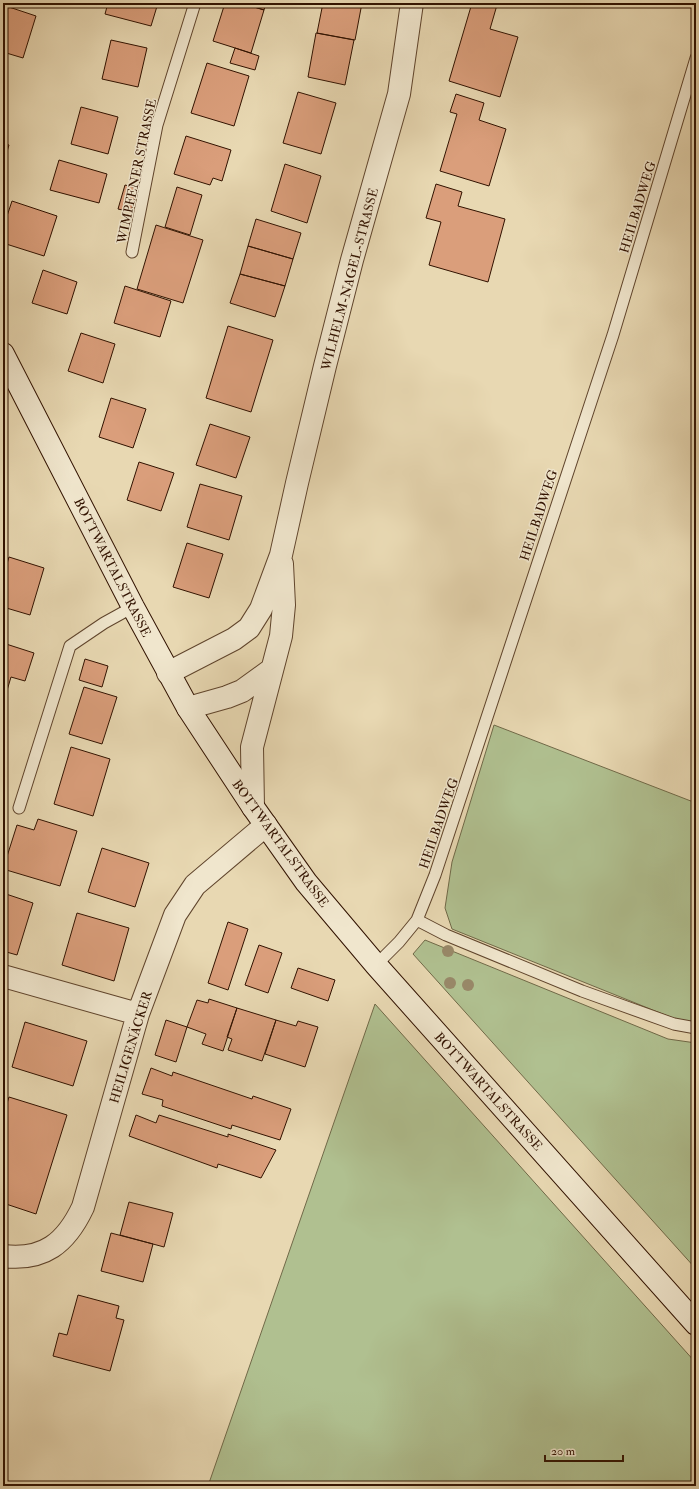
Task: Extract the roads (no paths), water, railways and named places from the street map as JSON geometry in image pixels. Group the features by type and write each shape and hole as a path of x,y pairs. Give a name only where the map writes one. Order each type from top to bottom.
{"street":[{"name":"WILHELM-NAGEL-STRASSE","path":"168,673 234,639 250,628 261,609 281,555 297,483 352,260 399,94 412,3"},
{"name":"BOTTWARTALSTRASSE","path":"3,354 133,607 188,708 253,807 306,882 376,965 696,1324"},
{"name":"WILHELM-NAGEL-STRASSE","path":"253,807 252,747 281,636 284,605 281,555"},
{"path":"188,708 227,697 242,691 271,670"},
{"name":"HEILIGENÄCKER","path":"3,1256 15,1257 43,1252 65,1238 75,1224 83,1208 138,1014 175,915 195,885 266,825"},
{"path":"3,976 138,1014"}],"lane":[{"name":"WIMPFENER STRASSE","path":"132,252 157,126 195,3"},
{"name":"HEILBADWEG","path":"376,965 399,942 417,920 436,875 613,335 696,58"},
{"path":"19,808 70,646 104,623 133,607"},
{"path":"417,920 446,935 582,991 674,1024 696,1028"}]}
